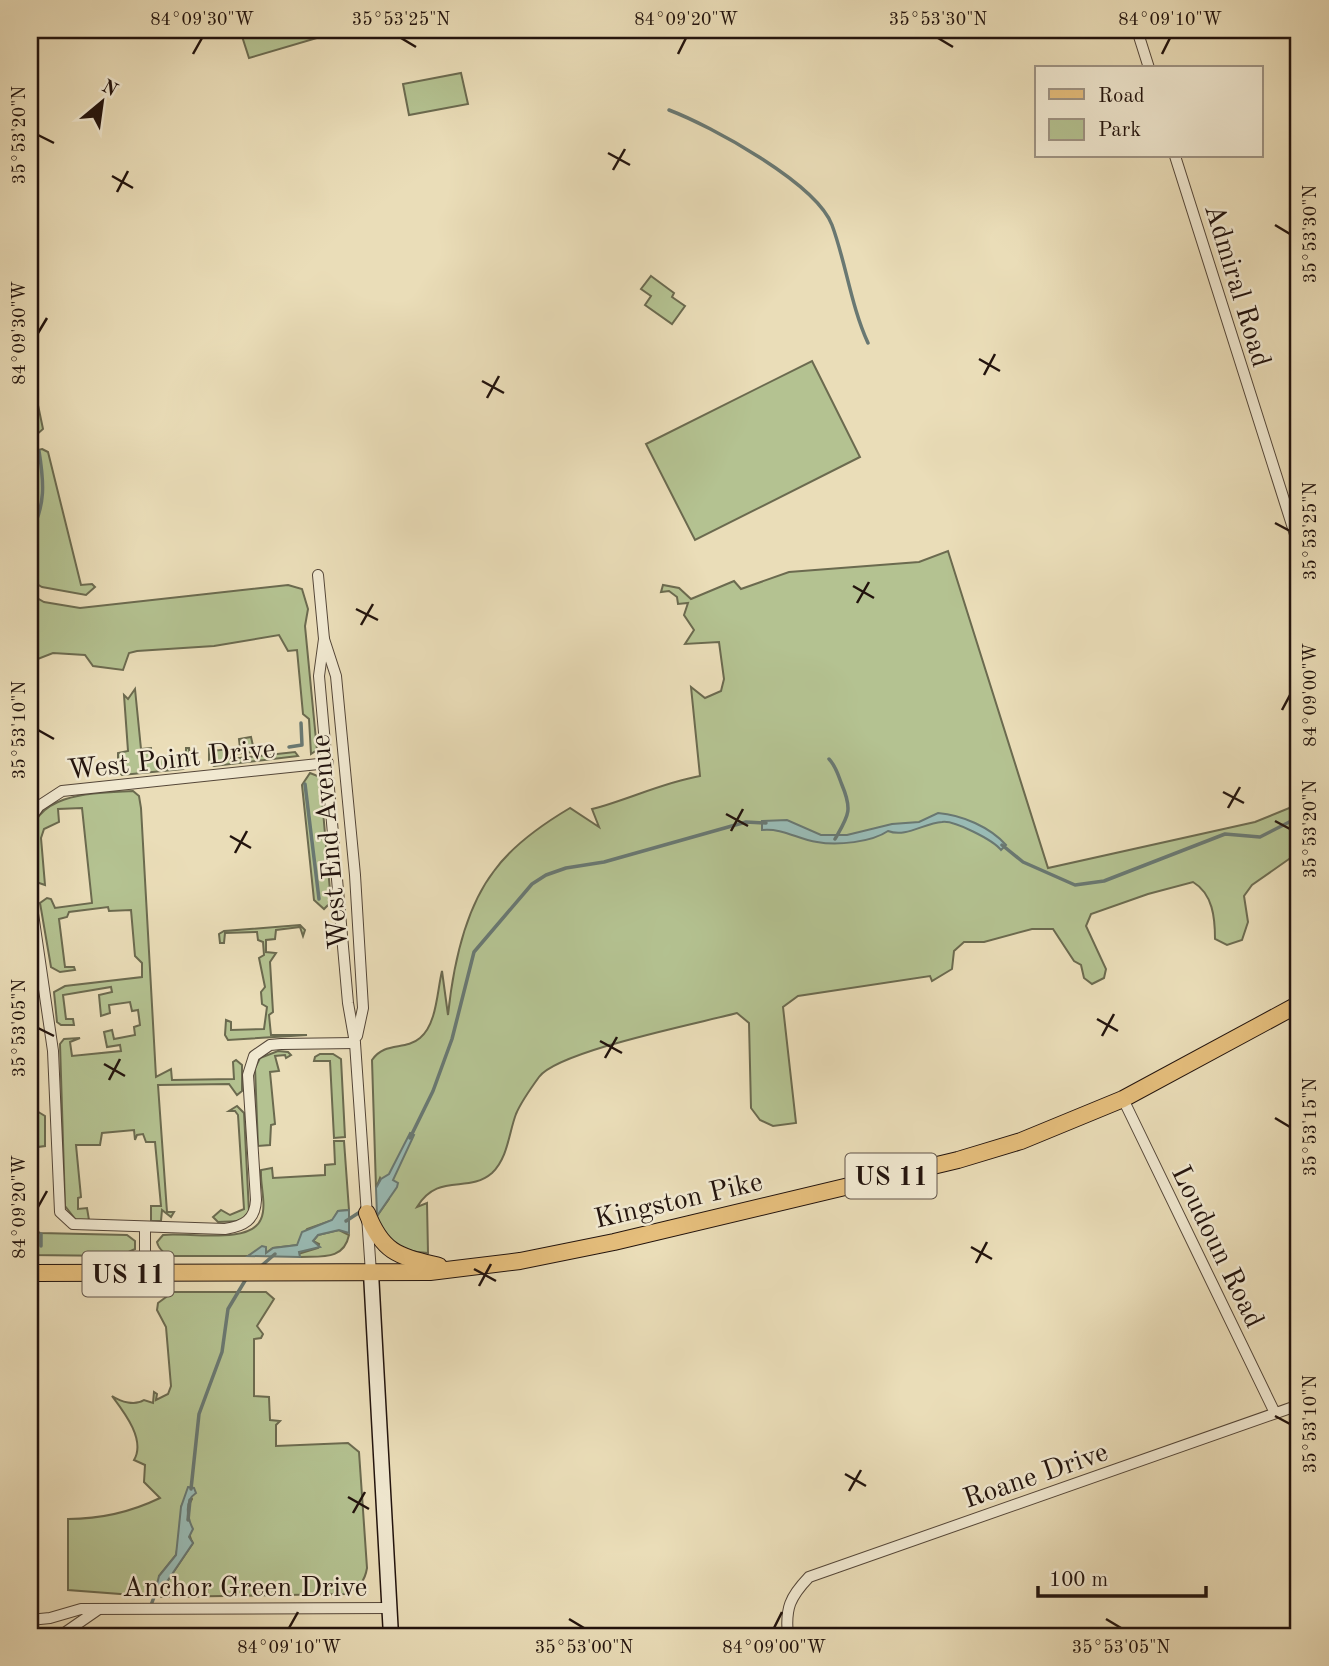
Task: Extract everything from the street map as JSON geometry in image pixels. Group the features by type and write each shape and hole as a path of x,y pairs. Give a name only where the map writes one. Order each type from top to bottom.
{"main road":[{"name":"Kingston Pike","path":"30,1273 371,1273 456,1269 520,1261 614,1242 958,1160 1021,1141 1123,1099 1299,1004"},
{"path":"368,1217 381,1242 390,1250 456,1269"}],"street":[{"path":"1137,30 1148,66"},
{"name":"Admiral Road","path":"1176,158 1299,547"},
{"name":"West End Avenue","path":"317,575 324,639 336,676 355,875 363,1008 355,1043"},
{"name":"West End Avenue","path":"324,639 319,676 348,1003 355,1043 371,1273"},
{"name":"West Point Drive","path":"30,819 38,806 62,791 328,764"},
{"path":"30,893 53,1051 60,1212 66,1221 80,1226 145,1228 225,1229 245,1224 253,1217 256,1200 248,1075 254,1056 270,1045 355,1043"},
{"name":"Loudoun Road","path":"1123,1099 1275,1413"},
{"path":"145,1228 145,1274"},
{"path":"371,1273 391,1636"},
{"name":"Roane Drive","path":"788,1636 786,1620 792,1595 809,1577 1299,1405"},
{"name":"Anchor Green Drive","path":"30,1620 50,1618 72,1610 99,1609 390,1608"},
{"path":"60,1636 99,1609"}],"green space":[{"path":"240,30 344,30 249,58"},
{"path":"461,73 468,104 409,115 403,84"},
{"path":"651,276 674,293 672,297 685,306 672,324 645,305 651,296 641,289"},
{"path":"812,361 860,457 695,540 646,444"},
{"path":"30,367 43,429 34,437 30,436"},
{"path":"42,449 48,452 81,585 92,584 95,587 86,595 42,587 30,580 30,452"},
{"path":"948,551 1048,868 1255,822 1299,804 1299,852 1252,885 1244,896 1248,922 1242,940 1227,945 1215,939 1209,900 1193,882 1091,914 1086,926 1106,969 1104,978 1092,984 1084,978 1081,965 1074,961 1053,929 1032,929 984,942 964,942 954,951 952,969 932,981 930,976 798,996 783,1007 796,1123 773,1126 760,1120 751,1108 749,1023 737,1013 631,1039 573,1057 551,1067 539,1077 518,1109 502,1160 492,1173 473,1182 444,1186 425,1196 417,1207 427,1203 428,1253 409,1251 395,1245 384,1234 377,1216 389,1199 380,1178 376,1188 372,1060 383,1050 414,1042 426,1032 436,1007 442,971 448,1015 462,940 484,886 501,862 519,844 570,808 599,827 592,809 700,776 691,687 705,698 721,691 724,679 719,642 685,644 694,630 684,615 688,603 678,604 677,597 669,591 661,592 663,585 679,588 691,599 734,581 741,589 789,572 919,562"},
{"path":"288,585 302,589 308,609 305,626 317,750 311,754 309,719 303,714 297,650 288,651 279,635 214,646 137,651 129,653 123,670 93,666 85,655 53,653 30,662 30,594 44,602 80,608"},
{"path":"135,689 141,749 151,748 152,758 186,754 186,748 189,748 190,764 183,769 122,775 118,771 118,753 128,751 124,695 128,699"},
{"path":"251,737 253,746 260,746 255,752 231,754 230,759 295,752 298,756 214,766 209,763 209,743 211,751 240,748 239,739"},
{"path":"310,773 320,777 331,902 324,909 314,900 302,785"},
{"path":"133,791 139,796 141,808 156,1077 171,1069 172,1080 234,1079 233,1062 236,1060 242,1065 242,1091 237,1095 229,1084 158,1085 167,1212 174,1212 171,1217 162,1210 161,1221 151,1221 151,1206 161,1206 155,1142 146,1142 143,1134 137,1135 135,1140 134,1130 102,1133 100,1145 76,1145 81,1197 78,1198 78,1209 87,1208 89,1220 76,1220 65,1206 60,1044 64,1039 80,1038 70,1042 72,1056 121,1051 120,1045 107,1047 104,1032 112,1030 114,1039 135,1035 134,1027 140,1025 138,1010 132,1011 130,1002 109,1005 110,1013 101,1016 99,995 112,992 111,987 63,995 66,1019 73,1019 74,1025 61,1025 57,1022 54,992 65,986 142,977 142,963 135,956 131,910 109,911 108,907 69,912 67,917 59,919 65,967 74,967 75,970 60,972 51,967 40,903 47,898 51,899 55,908 92,903 82,808 58,809 59,822 44,829 41,838 45,885 36,882 31,839 35,823 43,812 55,803 86,794"},
{"path":"300,925 305,930 303,936 300,927 276,930 275,939 266,940 266,952 276,953 270,962 273,1012 269,1015 271,1035 307,1035 228,1040 225,1035 226,1020 231,1022 231,1030 264,1029 267,1007 262,1004 261,992 265,987 259,958 264,955 263,942 258,940 257,932 225,933 224,943 220,943 219,934 224,931"},
{"path":"278,1051 291,1055 286,1058 285,1055 275,1056 279,1071 270,1072 275,1124 271,1125 270,1145 258,1146 255,1068 260,1058"},
{"path":"320,1054 333,1054 341,1059 345,1137 334,1138 330,1061 314,1061"},
{"path":"237,1106 244,1113 249,1212 241,1221 218,1222 213,1217 221,1210 230,1215 244,1209 238,1115 235,1111 229,1111"},
{"path":"35,1110 45,1116 45,1146 30,1148 30,1114"},
{"path":"334,1141 344,1141 349,1210 338,1211 333,1220 307,1229 298,1245 273,1248 266,1253 258,1250 248,1256 175,1256 159,1247 157,1242 163,1235 232,1235 255,1227 261,1219 263,1208 261,1170 272,1168 273,1178 325,1175 325,1165 335,1164"},
{"path":"30,1228 40,1233 127,1235 135,1241 135,1249 120,1256 30,1255"},
{"path":"339,1230 349,1235 337,1253 316,1257 300,1257 298,1254 318,1248 319,1244 313,1241 318,1235"},
{"path":"173,1292 266,1292 274,1299 257,1326 263,1334 261,1338 254,1339 254,1396 269,1397 270,1420 280,1421 276,1425 276,1446 348,1443 359,1452 367,1568 361,1584 354,1589 346,1594 160,1597 68,1590 68,1519 115,1514 160,1498 144,1482 145,1465 134,1460 137,1444 132,1426 112,1396 128,1402 144,1400 153,1403 154,1392 157,1394 156,1400 168,1394 171,1386 166,1327 157,1310 158,1303","holes":["188,1493 192,1499 188,1521 193,1543 162,1589 159,1576 176,1555 181,1529 181,1507"]}],"water":[{"path":"938,813 975,823 1006,845 1001,850 973,832 948,822 902,833 888,831 873,838 844,843 810,841 777,831 762,830 762,821 787,820 821,835 847,835 892,824 919,822"},
{"path":"410,1133 414,1135 393,1180 398,1183 397,1187 377,1216 376,1188 381,1179 389,1174"},
{"path":"349,1210 349,1233 339,1230 318,1235 313,1241 320,1247 299,1252 300,1257 248,1256 262,1246 266,1247 266,1253 273,1248 297,1245 302,1232 332,1220 338,1211"},
{"path":"188,1487 194,1488 196,1493 190,1500 188,1509 193,1529 189,1537 193,1543 162,1589 156,1588 159,1576 176,1555 181,1507"}],"waterway":[{"path":"669,110 735,142 760,158 806,192 822,209 832,225 868,343"},
{"path":"30,413 36,435"},
{"path":"30,534 41,504 42,473 39,451"},
{"path":"289,747 302,745 301,723"},
{"path":"829,759 838,774 848,807 846,819 835,839"},
{"path":"305,784 319,899"},
{"path":"1002,845 1023,862 1075,885 1104,881 1225,834 1260,837 1299,817"},
{"path":"410,1138 433,1091 452,1039 474,952 532,884 546,875 566,868 604,862 746,822 766,823"},
{"path":"346,1221 363,1210"},
{"path":"41,1234 41,1246"},
{"path":"260,1267 275,1254"},
{"path":"191,1489 199,1414 222,1352 228,1309 246,1279"},
{"path":"188,1520 190,1500"},
{"path":"150,1608 158,1586"}]}
